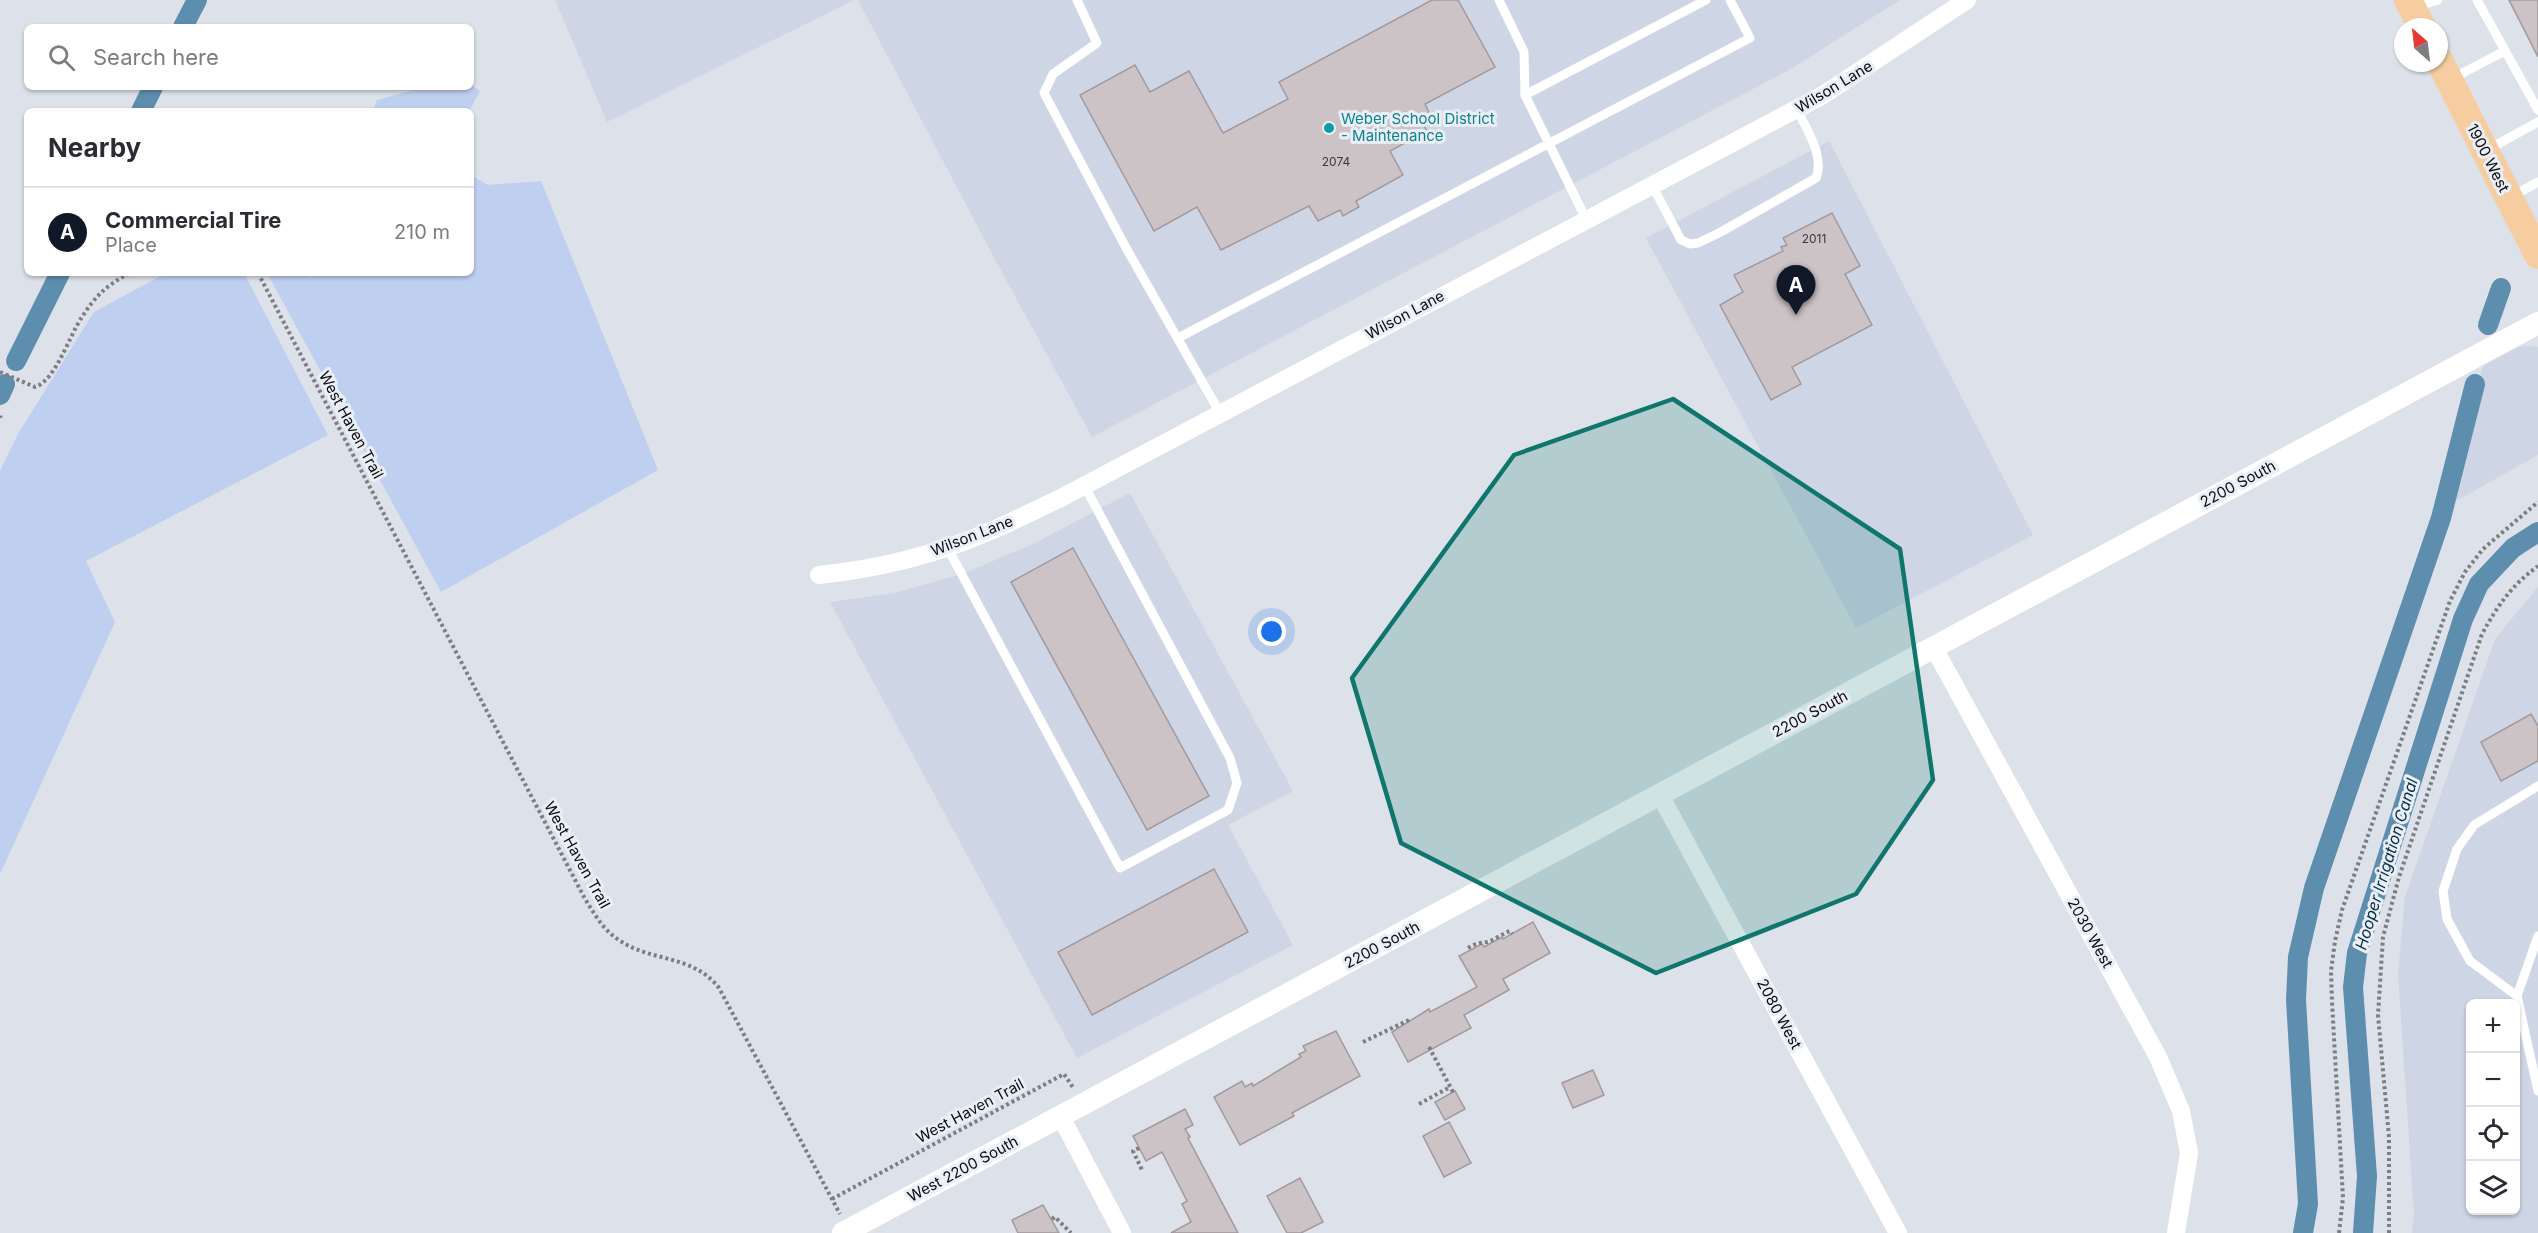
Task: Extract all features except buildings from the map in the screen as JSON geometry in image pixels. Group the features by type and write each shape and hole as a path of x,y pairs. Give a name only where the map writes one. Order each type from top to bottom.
{"main road":[{"name":"1900 West","path":"2445,72 2538,255"}],"street":[{"name":"Wilson Lane","path":"819,575 851,572 927,554 988,533 1084,485 1797,109 1854,76 1967,0"},
{"name":"2200 South","path":"1080,1100 1660,795 2538,323"},
{"name":"2030 West","path":"1934,648 2158,1057 2181,1111 2189,1152 2176,1233"},
{"name":"2080 West","path":"1660,795 1898,1233"},
{"name":"West 2200 South","path":"843,1233 1062,1117 1080,1100"},
{"path":"1062,1117 1122,1233"}],"lane":[{"path":"1077,0 1096,43 1053,74 1044,93 1125,246 1220,413"},
{"path":"1499,0 1524,52 1525,95 1586,219"},
{"path":"1525,95 1706,0"},
{"path":"1178,338 1750,38 1730,0"},
{"path":"2477,0 2538,110"},
{"path":"2448,69 2505,51"},
{"path":"1652,185 1681,240 1690,244 1698,243 1719,233 1816,178 1820,169 1817,154 1797,109"},
{"path":"2485,151 2538,122"},
{"path":"2509,199 2538,182"},
{"path":"947,547 1120,867 1227,810 1237,783 1230,758 1084,485"},
{"path":"2517,996 2470,961 2447,918 2443,891 2457,849 2474,825 2538,786"},
{"path":"2538,936 2517,996 2538,1091"}],"path":[{"path":"1,372 35,387 41,385 51,374 81,318 90,306 107,285 124,276"},
{"name":"West Haven Trail","path":"260,276 584,897 602,925 617,939 650,954 691,965 710,976 719,988 832,1199 1064,1074 1080,1100"},
{"path":"2339,1233 2343,1198 2331,970 2342,910 2450,601 2465,572 2483,549 2538,502"},
{"path":"2389,1233 2389,1137 2378,1015 2383,937 2399,877 2482,634 2499,604 2512,588 2538,566"},
{"path":"1468,948 1479,942 1487,942 1503,933 1510,931 1512,933"},
{"path":"1363,1042 1409,1020"},
{"path":"1429,1047 1453,1092"},
{"path":"1419,1104 1450,1087"},
{"path":"1139,1148 1132,1151 1143,1172"},
{"path":"1052,1219 1055,1217 1071,1233"}],"highlighted area":[{"path":"1673,399 1900,549 1933,780 1856,894 1656,973 1401,843 1352,678 1514,455"}],"shaded area":[{"path":"555,0 854,0 607,122"},
{"path":"858,0 1900,0 1789,70 1092,437"},
{"path":"474,87 480,91 471,108 374,108 377,100 413,90 474,90"},
{"path":"1829,141 2033,535 1856,628 1646,238"},
{"path":"474,177 488,185 541,181 658,470 441,592 269,276 309,276 311,278 312,276 474,276"},
{"path":"160,276 246,276 328,435 86,561 115,622 0,874 0,471 18,434 94,312"},
{"path":"2518,347 2538,347 2538,455 2447,506 2483,366"},
{"path":"1130,493 1293,791 1228,825 1293,945 1077,1058 830,602 895,593 965,573 1035,543"},
{"path":"2538,587 2538,1233 2412,1233 2414,1215 2398,973 2405,897 2495,639"}],"waterway":[{"name":"Hooper Irrigation Canal","path":"185,24 197,0"},
{"name":"Hooper Irrigation Canal","path":"142,108 152,90"},
{"name":"Hooper Irrigation Canal","path":"16,361 58,276"},
{"path":"2488,325 2501,288"},
{"name":"Hooper Irrigation Canal","path":"0,395 5,384"},
{"path":"2303,1233 2308,1204 2296,1000 2298,957 2314,888 2441,518 2475,384"},
{"name":"Hooper Irrigation Canal","path":"2363,1233 2367,1176 2353,987 2357,953 2463,619 2479,584 2513,548 2538,532"}],"place":[{"name":"Weber School District - Maintenance","path":"1329,128"},
{"name":"Commercial Tire","path":"1796,315"}]}
